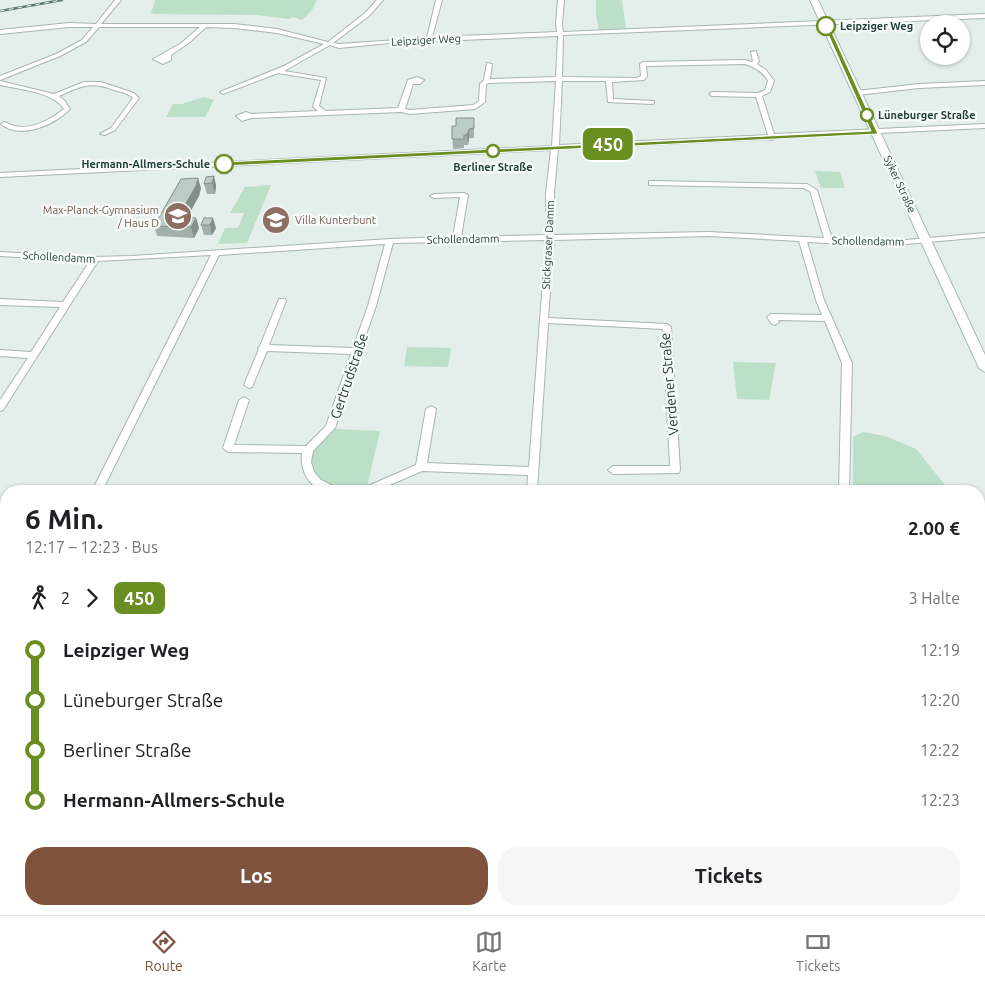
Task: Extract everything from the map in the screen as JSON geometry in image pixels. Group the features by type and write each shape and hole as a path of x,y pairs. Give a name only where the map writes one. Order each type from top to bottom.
{"main road":[{"name":"Syker Straße","path":"814,0 875,132 981,351 985,368"}],"street":[{"path":"0,78 69,50 84,41 118,0"},
{"path":"223,92 275,71 351,30 380,0"},
{"path":"429,40 439,0"},
{"name":"Stickgraser Damm","path":"532,485 550,237 550,193 556,147 561,0"},
{"name":"Leipziger Weg","path":"0,32 58,26 98,25 257,28 327,44 352,46 390,41 985,16"},
{"path":"168,55 189,41 204,26"},
{"path":"753,64 756,61 754,52"},
{"path":"487,81 642,79 644,76 643,64 745,62 753,64 767,73 771,81 768,91 759,95 712,94"},
{"path":"250,116 401,110 410,112 475,107 482,102 483,84 487,81 489,64"},
{"path":"275,71 324,79 316,107 306,114"},
{"path":"609,80 610,101 652,102"},
{"path":"55,96 86,82 98,82 132,94 136,98 135,101 113,129 103,134"},
{"path":"401,110 408,86 412,82"},
{"path":"0,83 55,96 63,102 66,109 62,114 31,128 10,129 4,124"},
{"path":"857,93 919,86 985,83"},
{"path":"759,95 772,138"},
{"path":"316,107 325,113"},
{"path":"0,175 985,126"},
{"path":"652,183 804,186 813,190 829,241"},
{"path":"434,196 464,195 457,239"},
{"name":"Schollendamm","path":"0,254 95,259 147,258 390,241 709,234 883,244 985,235"},
{"path":"802,239 827,318 847,363 844,485"},
{"name":"Gertrudstraße","path":"308,450 330,428 358,351 390,241"},
{"path":"99,485 216,253"},
{"path":"0,408 95,259"},
{"path":"249,385 282,301"},
{"path":"0,302 65,305"},
{"path":"775,322 771,317 827,318"},
{"name":"Verdener Straße","path":"543,320 667,327 676,470 613,470"},
{"path":"262,348 358,351"},
{"path":"0,353 33,355"},
{"path":"244,400 228,448 308,450 306,462 309,473 321,485"},
{"path":"421,467 431,409"},
{"path":"380,485 421,467 533,471"}],"green space":[{"path":"155,0 317,0 312,10 302,20 293,17 289,19 258,15 151,14"},
{"path":"596,0 622,0 626,29 599,30 596,16"},
{"path":"204,97 214,100 205,117 166,117 173,104 182,104"},
{"path":"815,171 840,172 845,188 821,188"},
{"path":"271,185 247,243 218,244 225,228 238,228 244,213 230,213 245,187"},
{"path":"407,347 451,348 448,367 404,366"},
{"path":"733,362 776,363 769,400 737,399"},
{"path":"335,429 380,431 367,485 331,485 319,480 313,473 310,465 312,454 317,446"},
{"path":"863,432 885,436 916,449 945,485 853,485 853,437"}],"building":[{"path":"456,118 474,118 474,128 469,129 467,135 464,135 464,139 452,139 452,126 456,126"},
{"path":"214,176 212,183 204,184 206,177"},
{"path":"198,178 196,186 178,217 196,218 191,227 154,226 181,179"},
{"path":"204,218 213,218 210,225 201,225"}],"railway":[{"path":"0,11 62,0"}],"bus line":[{"name":"450","path":"224,164 875,132 826,26"}],"place":[{"name":"Leipziger Weg","path":"826,26"},
{"name":"Lüneburger Straße","path":"867,115"},
{"name":"Berliner Straße","path":"493,151"},
{"name":"Hermann-Allmers-Schule","path":"224,164"},
{"name":"Max-Planck-Gymnasium / Haus D","path":"178,216"},
{"name":"Villa Kunterbunt","path":"276,220"}]}
